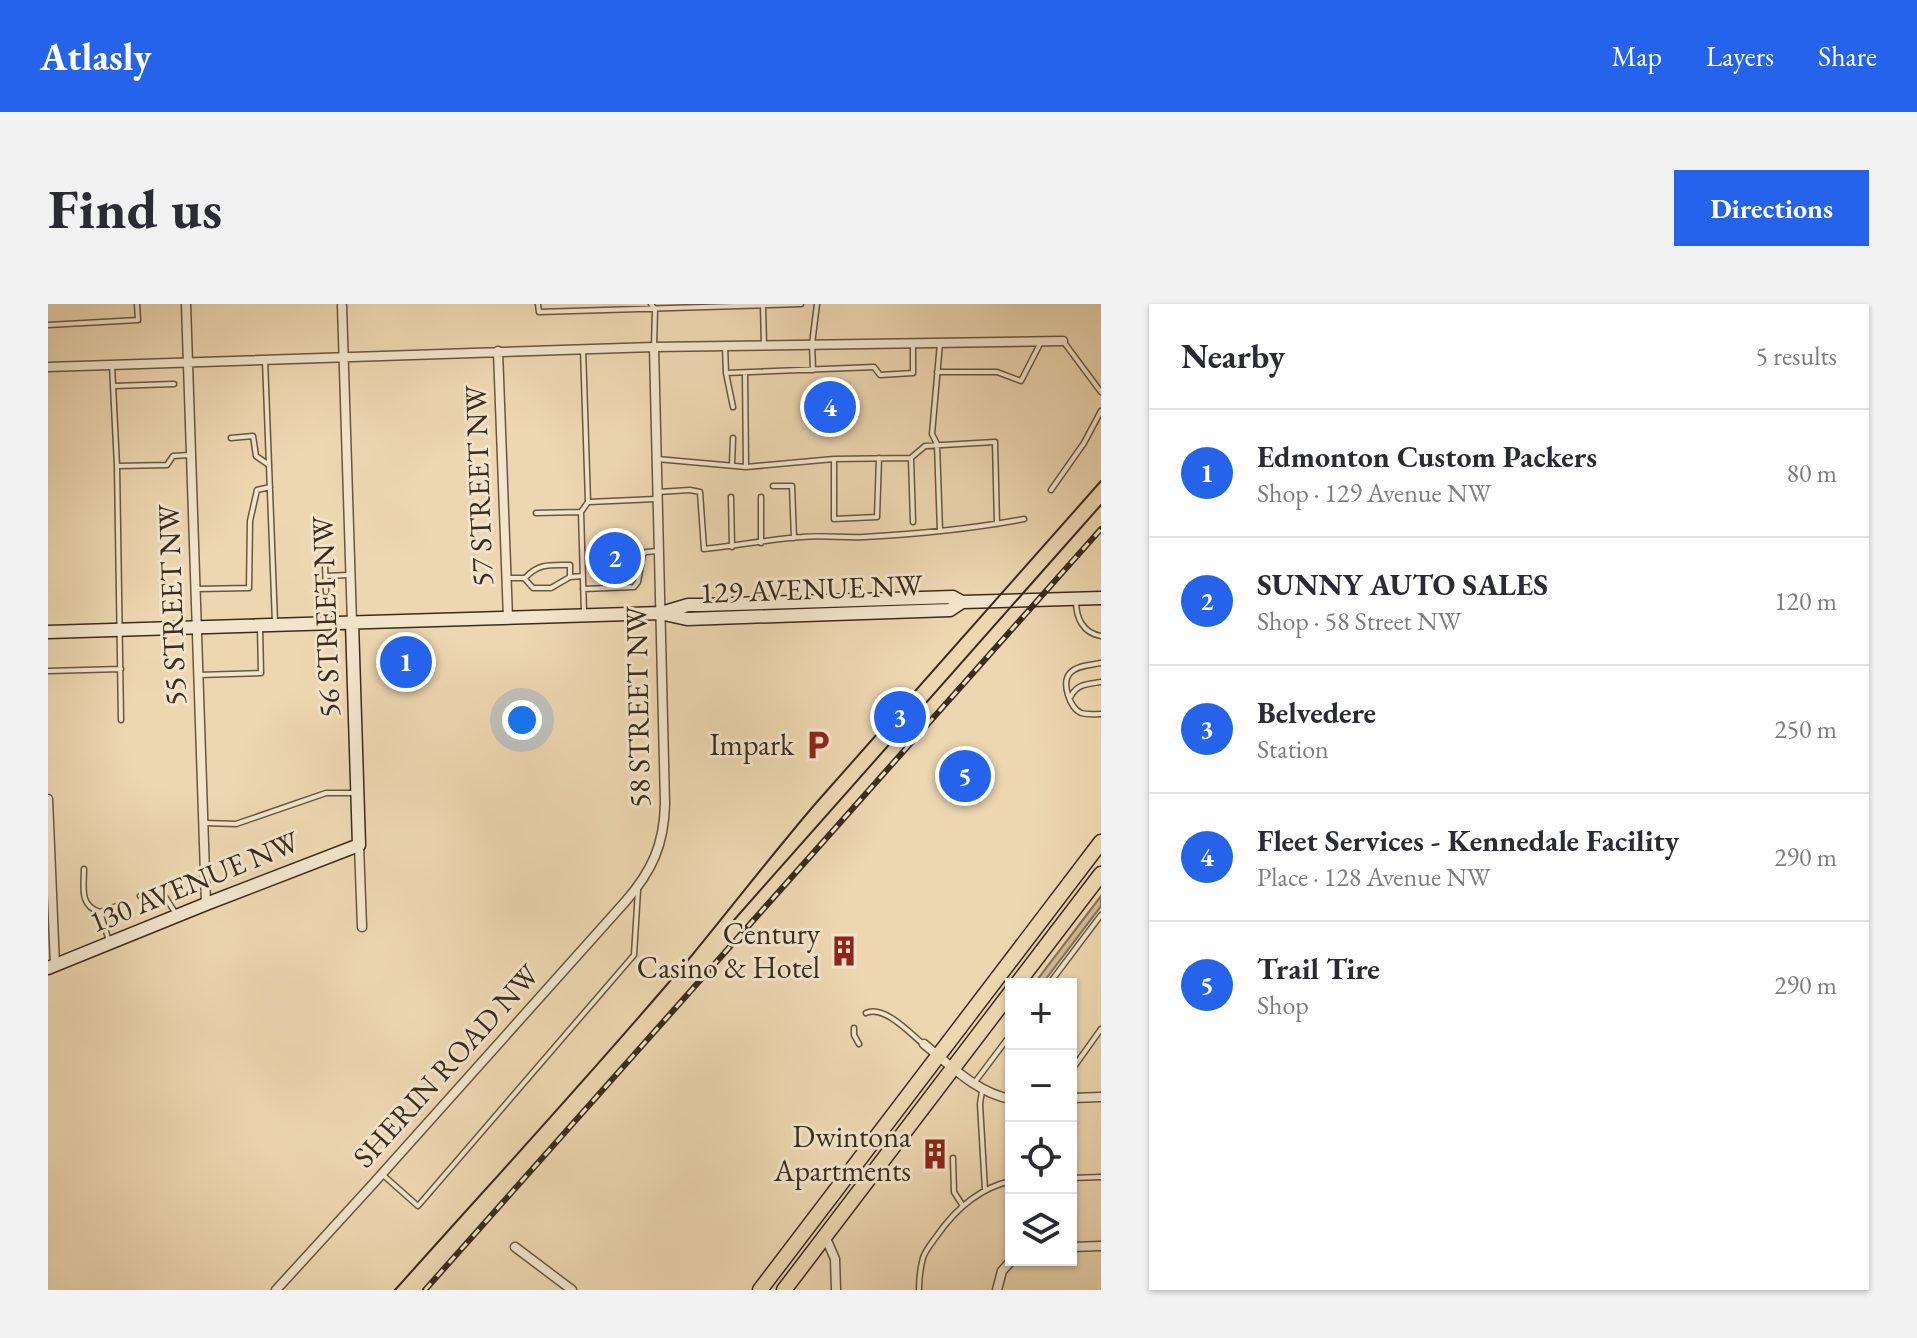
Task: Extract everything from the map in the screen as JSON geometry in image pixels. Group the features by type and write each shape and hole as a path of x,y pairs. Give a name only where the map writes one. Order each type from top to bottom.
{"main road":[{"path":"760,1290 1101,842"},
{"path":"1022,978 1101,874"},
{"path":"788,1288 1005,1000"}],"street":[{"name":"55 STREET NW","path":"186,304 206,904"},
{"name":"56 STREET NW","path":"342,306 362,927"},
{"path":"48,367 654,347 1063,341"},
{"name":"58 STREET NW","path":"649,871 661,840 664,816 654,347"},
{"name":"57 STREET NW","path":"498,351 508,618"},
{"name":"129 AVENUE NW","path":"48,632 661,613 687,619 950,610 962,602 1101,598"},
{"path":"48,799 51,967"},
{"name":"130 AVENUE NW","path":"51,967 359,845"},
{"name":"SHERIN ROAD NW","path":"276,1290 638,888 649,871"},
{"path":"924,1044 978,1086 1005,1098"},
{"path":"1077,1098 1101,1097"},
{"path":"825,1236 835,1259 836,1290"},
{"path":"1077,1247 1101,1246"},
{"path":"515,1247 572,1290"},
{"path":"997,1290 1006,1266"}],"lane":[{"path":"48,325 138,320 137,304"},
{"path":"538,304 539,312 653,306 801,304"},
{"path":"813,370 812,344 817,304"},
{"path":"763,305 764,345"},
{"path":"653,306 654,347"},
{"path":"937,372 997,372 1021,381 1041,341"},
{"path":"1063,341 1101,392"},
{"path":"726,373 874,367 880,375 913,373 913,343"},
{"path":"940,343 932,434 937,444 940,531"},
{"path":"725,346 726,373 733,407"},
{"path":"583,349 588,502 581,512 584,615"},
{"path":"265,360 275,625"},
{"path":"112,365 117,466 121,720"},
{"path":"745,373 746,467"},
{"path":"114,386 174,384"},
{"path":"1051,490 1084,443 1101,411"},
{"path":"231,438 253,436 256,456 269,465"},
{"path":"732,465 733,438"},
{"path":"657,459 746,467 834,459 911,458 925,446 995,442 997,524"},
{"path":"117,466 167,465 173,456 191,455"},
{"path":"834,459 834,519 877,517 879,458"},
{"path":"911,458 913,522"},
{"path":"773,486 792,486 794,538"},
{"path":"195,589 249,588 250,521 257,490 270,487"},
{"path":"588,502 690,490 700,492 704,549 794,538 940,531 1024,519"},
{"path":"731,497 732,547"},
{"path":"761,497 761,543"},
{"path":"536,513 581,512"},
{"path":"583,589 634,587 638,582 643,554 659,551"},
{"path":"325,565 326,592"},
{"path":"506,578 524,578 533,569 542,566 570,565 570,577"},
{"path":"326,576 350,575"},
{"path":"524,578 533,588 551,588 570,577 583,576"},
{"path":"1076,599 1076,611 1083,627 1091,634 1101,636"},
{"path":"198,675 261,673 260,625"},
{"path":"1101,663 1078,668 1070,673 1066,682 1073,707 1078,712 1101,714"},
{"path":"48,671 121,669"},
{"path":"1070,698 1077,688 1101,682"},
{"path":"204,823 236,824 326,793 357,793"},
{"path":"84,869 85,898 92,910 100,912 125,903"},
{"path":"382,1175 418,1206 634,955 638,888"},
{"path":"140,896 161,890 178,916"},
{"path":"100,912 109,943"},
{"path":"1054,978 1101,915"},
{"path":"866,1013 872,1010 884,1013 924,1044"},
{"path":"854,1028 859,1044"},
{"path":"1077,1063 1101,1029"},
{"path":"985,1191 978,1086 1005,1043"},
{"path":"953,1158 954,1192 963,1206"},
{"path":"1077,1178 1101,1177"},
{"path":"919,1290 923,1255 947,1222 985,1191 1005,1183"}],"shaded area":[{"path":"1101,896 1101,906 1047,978 1039,978"}],"tram line":[{"path":"395,1290 620,1039 816,803 1101,481"},
{"path":"734,920 1101,505"}],"railway":[{"path":"425,1290 1101,529"}],"place":[{"name":"Fleet Services - Kennedale Facility","path":"830,407"},
{"name":"SUNNY AUTO SALES","path":"615,558"},
{"name":"Edmonton Custom Packers","path":"406,662"},
{"name":"Belvedere","path":"900,717"},
{"name":"Impark","path":"818,745"},
{"name":"Trail Tire","path":"965,776"},
{"name":"Century Casino & Hotel","path":"844,951"},
{"name":"Dwintona Apartments","path":"935,1154"}]}
